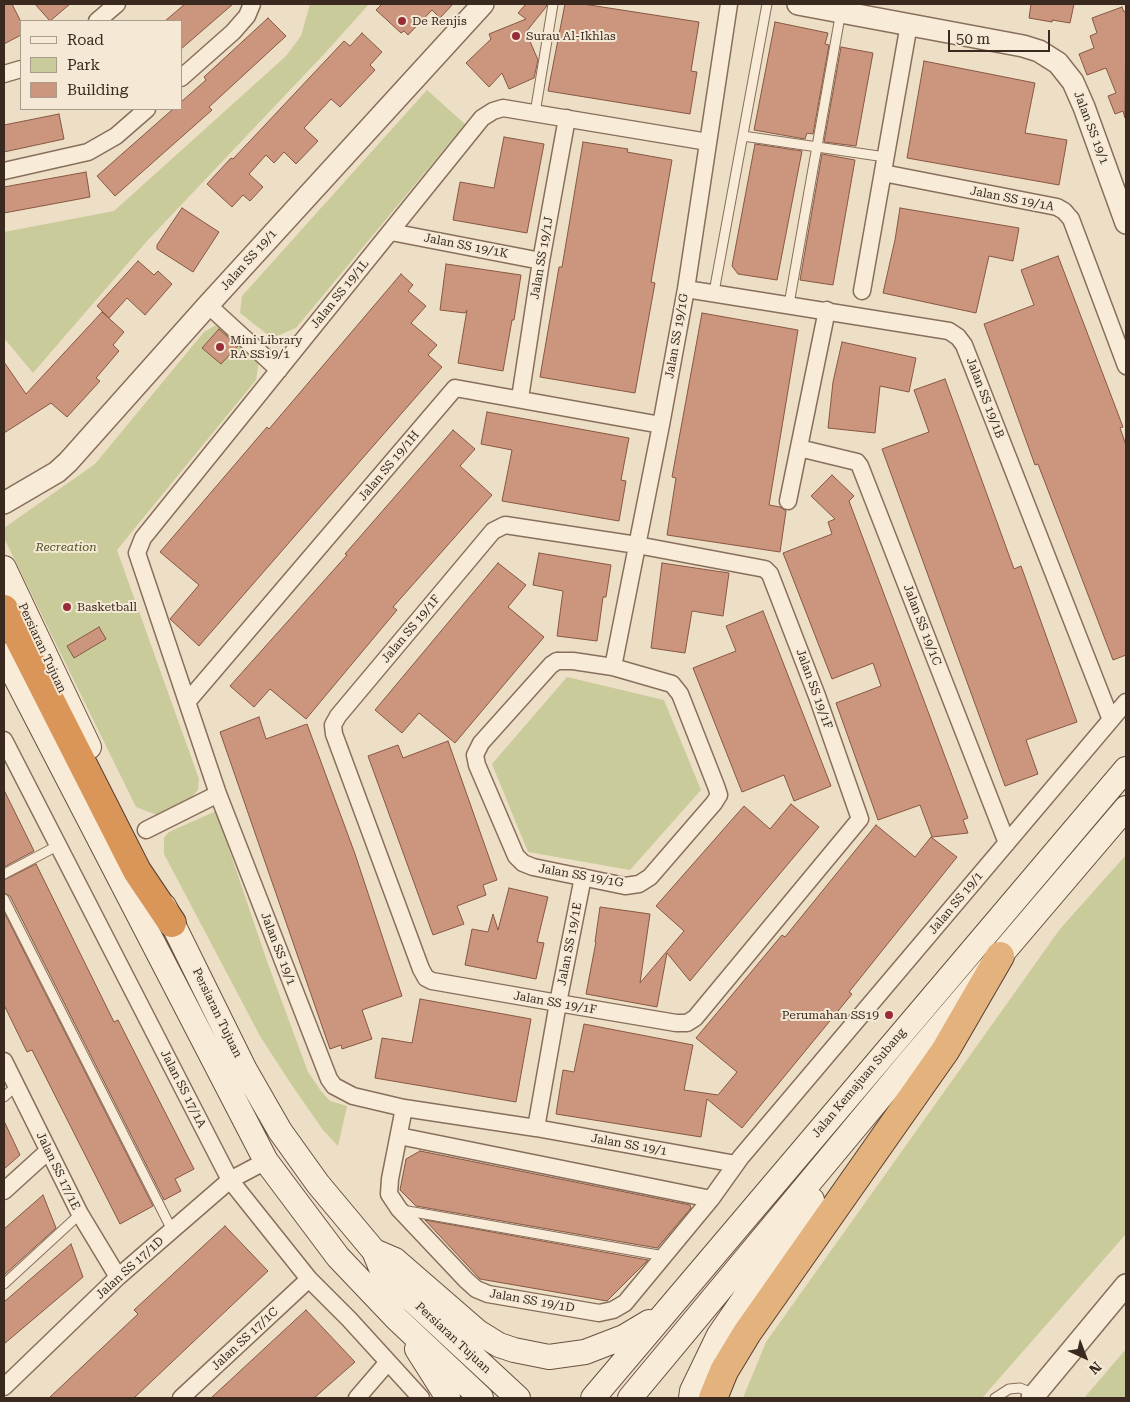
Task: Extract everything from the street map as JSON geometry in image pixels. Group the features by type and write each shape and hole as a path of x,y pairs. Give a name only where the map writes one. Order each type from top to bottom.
{"highway":[{"path":"4,609 137,871 172,923"},
{"path":"713,1398 724,1371 747,1333 945,1051 1000,956"}],"main road":[{"name":"Persiaran Tujuan","path":"4,568 172,923 245,1070 280,1131 318,1184 374,1251 383,1273 518,1398"},
{"name":"Persiaran Tujuan","path":"4,655 266,1162 338,1257 397,1319 481,1398"},
{"name":"Jalan Kemajuan Subang","path":"593,1398 1126,768"},
{"name":"Jalan Kemajuan Subang","path":"630,1398 907,1064 1126,808"},
{"path":"691,1398 719,1334 907,1064"},
{"path":"374,1251 394,1260 478,1332 499,1345 549,1357 585,1352 624,1337 668,1308"},
{"path":"397,1319 448,1398"}],"street":[{"path":"97,20 117,4"},
{"path":"182,77 233,32 247,16 252,4"},
{"name":"Jalan SS 19/1","path":"4,502 57,472 68,462 208,305 483,4"},
{"name":"Jalan SS 19/1G","path":"613,667 686,289 728,4"},
{"name":"Jalan SS 19/1","path":"798,4 1023,46 1039,51 1058,63 1073,82 1084,107 1126,224"},
{"path":"862,291 909,24"},
{"path":"4,74 20,69"},
{"name":"Jalan SS 19/1L","path":"187,702 137,553 143,538 482,118 493,111 503,108 708,142"},
{"path":"4,171 88,152 116,136 146,110"},
{"name":"Jalan SS 19/1J","path":"520,398 541,261 567,118"},
{"name":"Jalan SS 19/1A","path":"884,165 1057,207 1064,212 1070,219 1126,366"},
{"name":"Jalan SS 19/1K","path":"391,232 541,261"},
{"name":"Jalan SS 19/1B","path":"686,289 949,331 958,336 964,345 1112,720"},
{"path":"208,305 279,370"},
{"path":"788,501 827,310"},
{"name":"Jalan SS 19/1H","path":"187,702 456,388 520,398 661,425"},
{"name":"Jalan SS 19/1C","path":"799,448 856,462 860,466 1007,843"},
{"name":"Jalan SS 19/1F","path":"505,525 637,545 765,569 770,574 817,696 860,819 695,1018 687,1023 676,1023 432,981 426,978 421,969 334,734 333,726 338,716 493,531 505,525"},
{"name":"Jalan SS 19/1G","path":"573,660 613,667 672,684 680,694 718,795 714,803 650,878 638,884 625,886 533,867 523,863 516,856 477,766 475,755 481,743 551,665 557,661 573,660"},
{"name":"Jalan SS 19/1","path":"187,702 218,794 329,1079 334,1086 353,1096 404,1108 536,1128 736,1164 1126,702"},
{"name":"Jalan SS 17/1A","path":"4,740 230,1180 309,1279 349,1319 420,1398"},
{"path":"146,830 218,794"},
{"name":"Jalan SS 19/1E","path":"536,1128 583,877"},
{"name":"Jalan SS 17/1E","path":"4,1061 80,1214 118,1277"},
{"name":"Jalan SS 19/1D","path":"404,1108 390,1179 390,1194 399,1210 476,1289 488,1294 599,1313 613,1310 625,1302 711,1199 736,1164"},
{"path":"399,1136 711,1199"},
{"path":"4,1191 48,1151"},
{"name":"Jalan SS 17/1D","path":"4,1387 118,1277 230,1180 266,1162"},
{"name":"Jalan SS 17/1C","path":"181,1398 309,1279"},
{"path":"1034,1396 1126,1285"},
{"path":"357,1398 388,1362"}],"lane":[{"path":"535,113 553,4"},
{"path":"714,292 767,4"},
{"path":"789,304 841,11"},
{"path":"743,136 817,147 884,165"},
{"path":"4,874 59,845"},
{"path":"4,898 172,1230"},
{"path":"4,1098 17,1085"},
{"path":"399,1210 664,1256"},
{"path":"4,1284 80,1214"},
{"path":"995,1398 1009,1389 1020,1388 1034,1396"}],"green space":[{"path":"310,4 369,4 147,241 33,373 4,338 4,232 114,211 286,56 301,36"},
{"path":"427,90 465,124 296,328 272,338 240,313 242,296"},
{"name":"Recreation","path":"218,324 259,361 256,380 117,550 199,779 198,790 191,798 157,815 136,807 4,538 4,528 95,464 204,332"},
{"path":"567,677 664,700 701,790 630,870 528,852 492,764"},
{"path":"216,811 268,964 308,1072 330,1101 347,1106 338,1146 323,1130 260,1036 164,854 164,838 169,832"},
{"path":"1126,855 1126,1234 982,1398 743,1398 766,1342 1060,929"},
{"path":"1126,1349 1126,1398 1084,1398"}],"building":[{"path":"4,4 12,4 20,20 20,36 4,44"},
{"path":"35,4 70,4 51,20"},
{"path":"185,4 233,4 182,48 182,20 166,20"},
{"name":"De Renjis","path":"382,4 453,4 440,18 432,10 408,35 404,31 401,33 376,10"},
{"path":"526,4 547,4 526,32 538,60 534,78 509,89 502,73 489,87 466,63 491,39 489,34 526,19 518,13"},
{"path":"565,4 583,4 699,22 691,71 697,72 690,114 548,91"},
{"path":"1031,4 1074,4 1070,23 1029,18"},
{"path":"1122,7 1124,12 1126,11 1125,118 1123,111 1115,114 1108,96 1116,93 1106,68 1087,75 1079,54 1094,48 1090,36 1097,33 1092,18"},
{"path":"268,18 286,36 209,107 212,110 115,196 97,176 172,110 182,110 182,101 206,80 204,77"},
{"path":"775,22 828,33 825,44 829,45 813,134 807,133 805,139 754,130"},
{"path":"362,33 382,52 370,65 375,70 340,107 331,99 304,128 318,141 296,164 284,152 274,163 266,155 249,174 263,187 250,201 243,195 232,207 207,184 344,41 350,46"},
{"path":"841,47 873,53 856,146 824,142"},
{"path":"924,61 1035,83 1025,133 1067,140 1059,185 907,158"},
{"path":"59,114 64,139 4,152 4,125"},
{"path":"504,137 544,144 527,233 453,220 460,182 494,188"},
{"path":"583,142 628,149 627,152 672,160 651,282 655,283 635,393 540,377 559,267 562,267"},
{"path":"755,144 802,151 777,280 738,274 732,266"},
{"path":"822,154 855,160 833,285 800,280"},
{"path":"86,172 90,197 4,213 4,187"},
{"path":"182,208 219,232 193,272 157,249 157,245"},
{"path":"900,208 1019,228 1013,261 989,256 976,313 883,293"},
{"path":"1058,256 1123,427 1120,428 1126,445 1126,655 1113,660 1038,464 1035,465 984,324 1034,305 1021,270"},
{"path":"138,261 154,275 158,271 172,284 145,315 127,298 109,318 97,306"},
{"path":"446,264 521,275 503,371 458,363 467,310 465,313 440,310"},
{"path":"401,274 413,285 408,291 426,306 411,323 437,345 428,355 442,367 199,646 170,619 199,585 160,552 267,427 269,429"},
{"path":"102,312 124,332 113,345 119,351 96,378 100,381 67,417 51,403 4,433 4,362 26,394"},
{"path":"702,313 798,330 769,505 780,507 786,511 780,552 667,535 676,478 672,477"},
{"name":"Mini Library RA SS19/1","path":"219,329 238,346 221,364 202,348"},
{"path":"842,342 916,358 909,392 880,386 875,433 828,428 833,382"},
{"path":"945,379 1014,569 1021,566 1077,722 1026,740 1038,774 1005,786 882,449 929,432 914,390"},
{"path":"487,412 629,438 621,480 626,481 619,521 502,501 512,450 481,444"},
{"path":"453,430 475,449 460,466 492,495 393,607 397,610 306,719 270,689 254,707 230,686 347,555 345,554"},
{"path":"832,475 854,496 849,501 968,818 963,820 968,833 932,837 920,805 878,820 836,703 881,686 873,663 832,679 783,553 832,534 828,522 835,519 811,496"},
{"path":"539,553 611,565 606,597 603,597 597,641 557,636 563,591 533,585"},
{"path":"498,563 526,585 508,607 544,637 455,743 419,713 402,733 375,710"},
{"path":"662,563 729,573 723,616 692,611 685,653 651,648"},
{"path":"763,611 831,786 794,801 784,775 742,792 693,668 736,651 726,626"},
{"path":"99,627 106,639 74,658 67,646"},
{"path":"259,717 266,739 307,724 355,854 402,996 362,1010 372,1039 342,1049 341,1045 330,1049 220,732"},
{"path":"448,741 497,880 483,885 486,895 457,906 464,924 433,935 368,756 398,745 403,758"},
{"path":"4,790 34,851 4,867"},
{"path":"791,804 819,827 690,981 667,953 657,1007 586,994 596,942 600,907 650,914 640,983 684,931 656,906 744,806 770,829"},
{"path":"876,825 915,857 931,837 957,857 849,992 852,994 742,1128 707,1099 701,1137 556,1114 563,1070 574,1072 584,1024 693,1045 684,1090 718,1095 737,1072 696,1038 782,935 785,937"},
{"path":"36,864 114,1022 118,1020 194,1169 175,1179 181,1191 164,1200 10,896 4,893 4,880"},
{"path":"509,888 548,897 537,942 544,943 536,979 465,965 472,929 488,932 493,914 498,930"},
{"path":"4,912 153,1206 120,1224 32,1050 27,1052 4,1005"},
{"path":"420,999 531,1019 516,1102 375,1078 382,1038 412,1043"},
{"path":"4,1121 20,1155 4,1169"},
{"path":"420,1151 690,1205 691,1208 657,1248 416,1206 400,1190 406,1159"},
{"path":"43,1195 56,1228 4,1275 4,1229"},
{"path":"425,1220 648,1260 607,1301 480,1279"},
{"path":"225,1226 268,1271 134,1398 49,1398 138,1314 134,1310"},
{"path":"71,1244 83,1277 4,1344 4,1302"},
{"path":"306,1310 355,1362 314,1398 211,1398"}],"place":[{"name":"De Renjis","path":"402,21"},
{"name":"Surau Al-Ikhlas","path":"516,36"},
{"name":"Mini Library RA SS19/1","path":"220,347"},
{"name":"Basketball","path":"67,607"},
{"name":"Perumahan SS19","path":"889,1015"}]}
